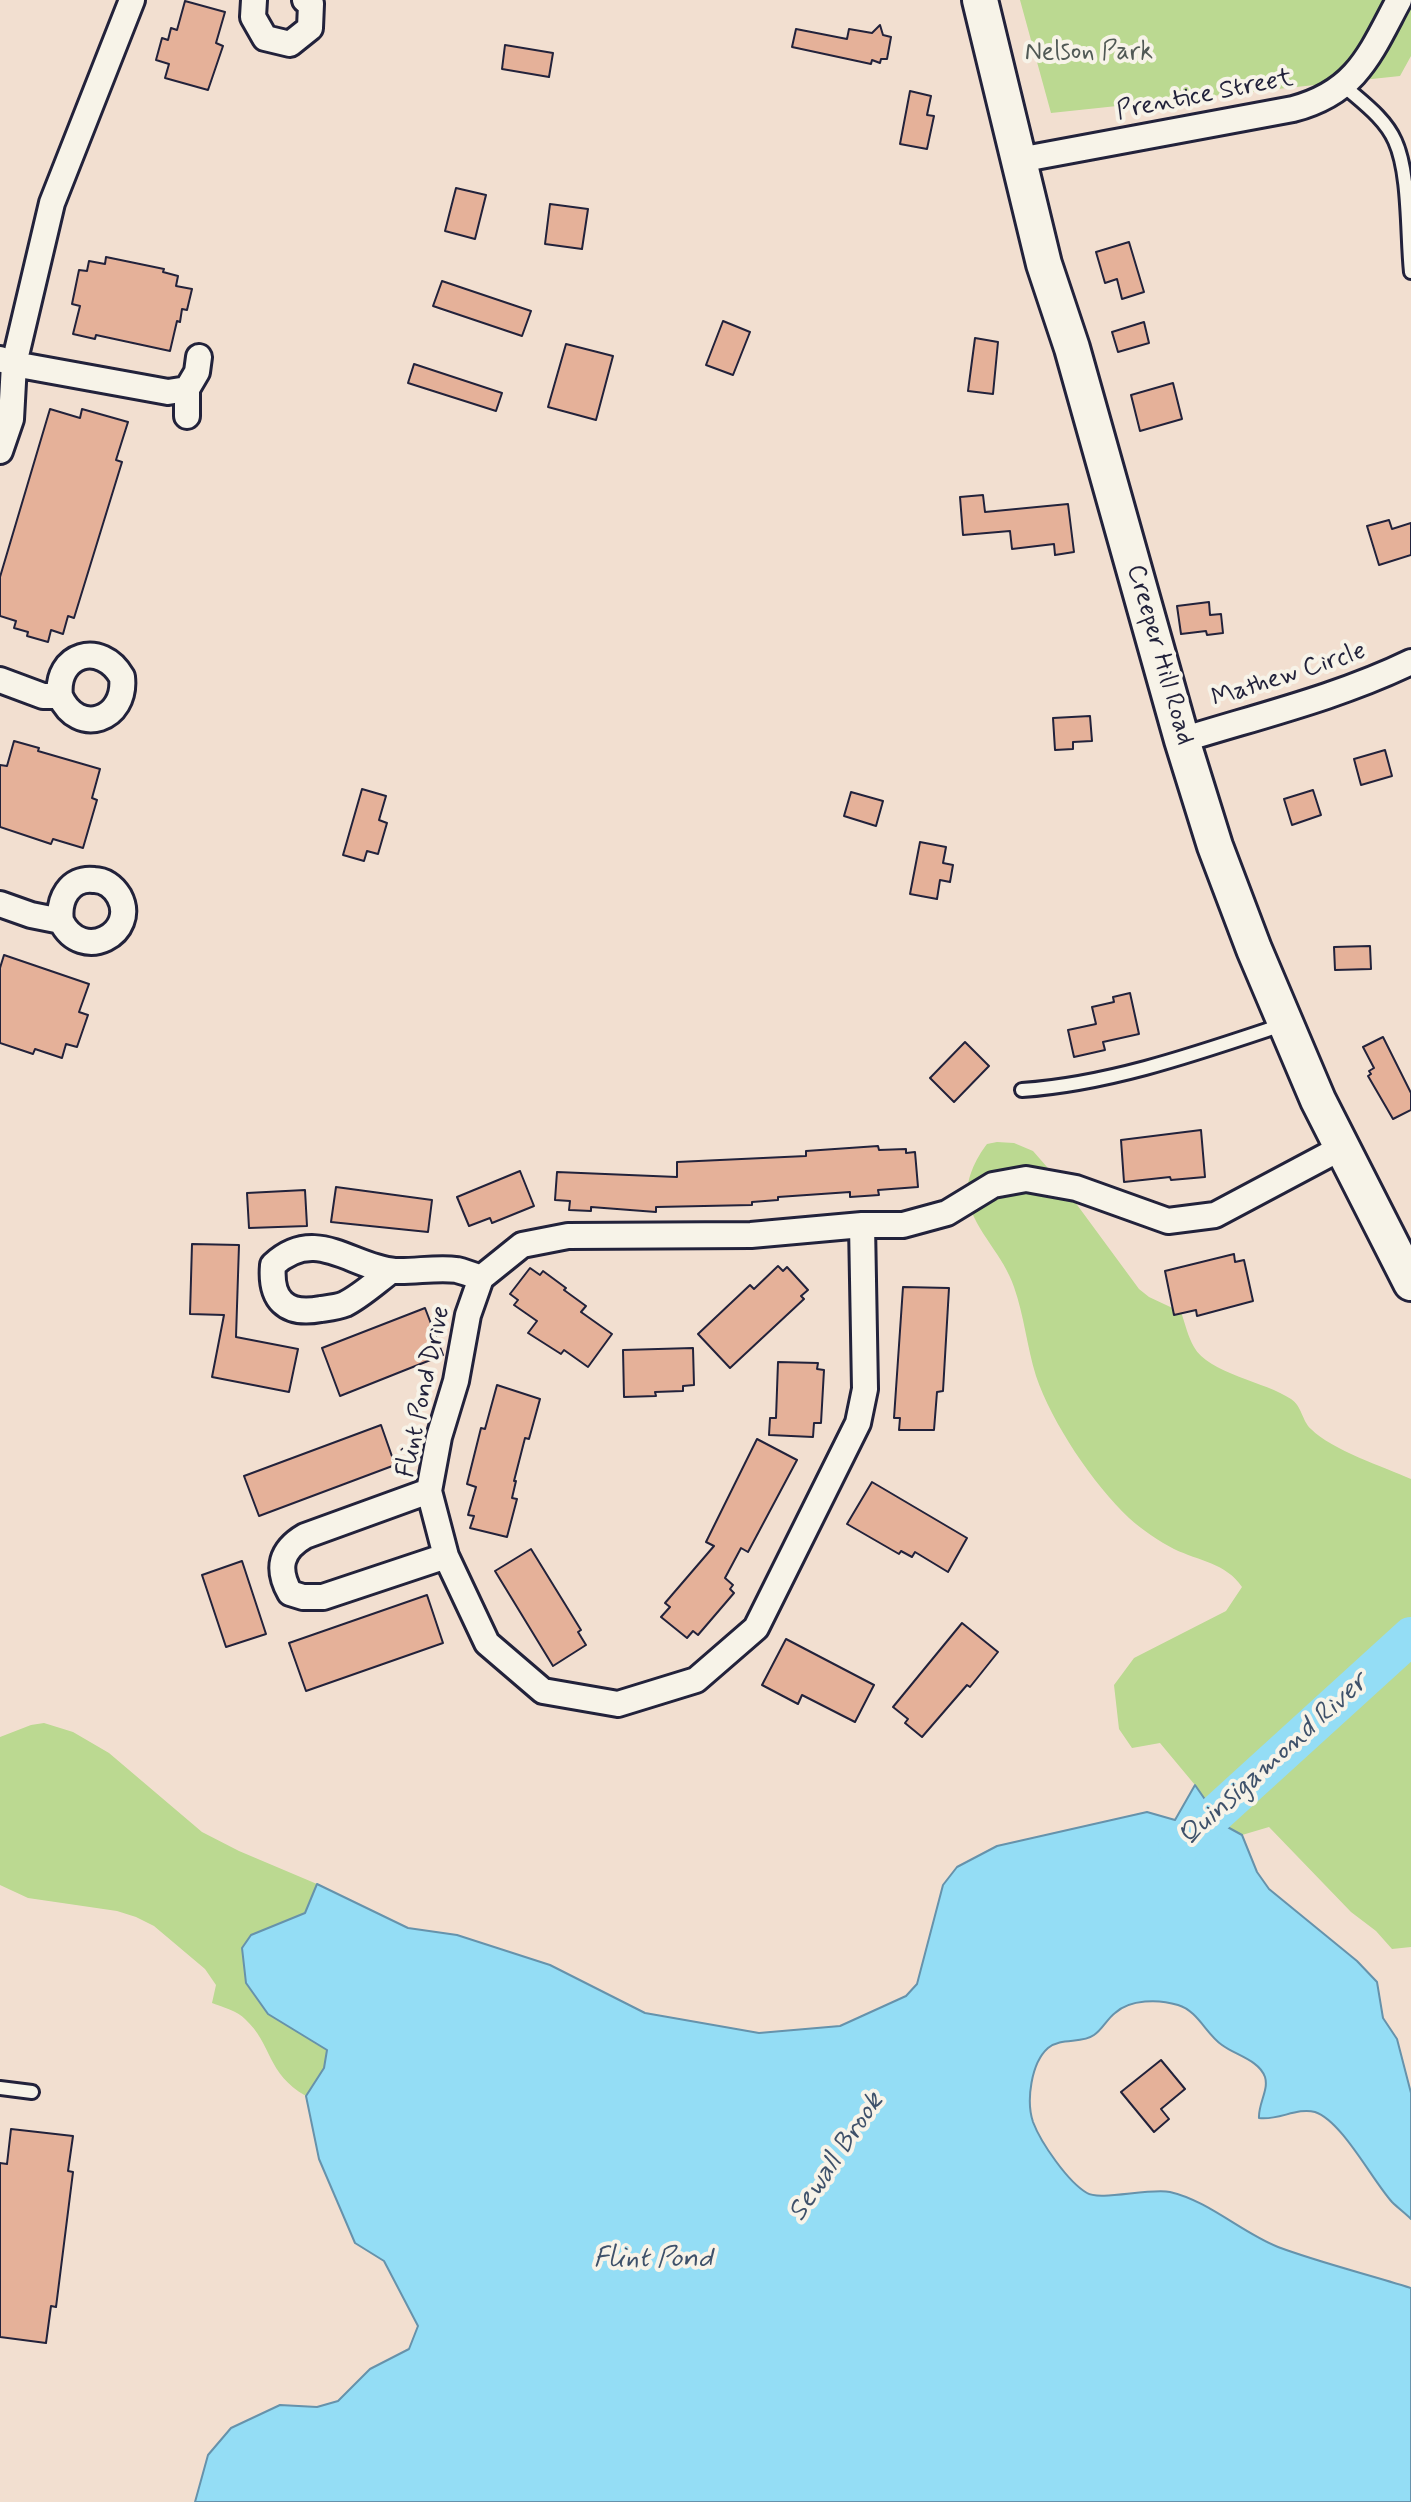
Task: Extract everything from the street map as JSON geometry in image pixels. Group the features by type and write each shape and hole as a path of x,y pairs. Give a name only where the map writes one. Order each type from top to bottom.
{"street":[{"path":"0,451 11,419 7,362 52,203 132,0"},
{"path":"254,0 253,17 265,38 290,44 310,28 311,4 305,0"},
{"name":"Creeper Hill Road","path":"980,0 1044,264 1072,348 1182,740 1233,897 1285,1024 1341,1148 1411,1283"},
{"name":"Prentice Street","path":"1019,160 1293,109 1319,101 1344,86 1374,46 1399,0"},
{"path":"187,416 187,389 197,372 199,357"},
{"path":"7,362 168,392 187,389"},
{"name":"Mathew Circle","path":"1182,740 1334,693 1411,662"},
{"path":"0,680 43,696 60,696"},
{"path":"0,904 61,921"},
{"path":"391,1271 457,1270 481,1278 522,1245 565,1236 751,1235 862,1225 903,1225 947,1213 993,1185 1026,1179 1076,1188 1168,1221 1215,1215 1341,1148"},
{"name":"Flint Pond Drive","path":"481,1278 468,1315 456,1381 439,1437 429,1491 446,1556 487,1643 543,1691 618,1704 696,1680 756,1628 858,1423 865,1389 862,1225"},
{"path":"429,1491 293,1543 283,1555 281,1568 285,1584 290,1593 303,1597 323,1597 446,1556"}],"lane":[{"path":"1344,86 1379,117 1395,140 1407,168 1411,272"},
{"path":"1022,1090 1055,1088 1128,1072 1285,1024"},
{"path":"0,2088 32,2092"}],"green space":[{"name":"Nelson Park","path":"1020,0 1411,0 1411,56 1400,76 1051,113"},
{"path":"1014,1143 1033,1151 1061,1183 1139,1289 1181,1312 1192,1343 1201,1356 1224,1370 1291,1399 1308,1426 1320,1437 1411,1479 1411,1947 1392,1949 1376,1931 1351,1912 1269,1827 1242,1835 1222,1824 1160,1743 1132,1748 1119,1729 1114,1685 1134,1658 1226,1611 1242,1587 1220,1568 1169,1546 1129,1518 1088,1471 1063,1433 1036,1376 1014,1287 977,1223 968,1201 969,1178 975,1163 987,1144"},
{"path":"44,1723 73,1732 109,1753 202,1832 317,1884 305,1913 251,1935 268,2014 327,2050 324,2068 306,2096 284,2078 261,2039 242,2016 212,2003 216,1985 205,1969 154,1926 117,1911 28,1898 0,1885 0,1737"}],"water":[{"name":"Flint Pond","path":"1195,1785 1222,1824 1242,1835 1257,1872 1269,1889 1357,1961 1377,1982 1383,2018 1397,2039 1411,2093 1411,2219 1392,2202 1346,2139 1325,2118 1308,2111 1259,2118 1266,2087 1262,2071 1216,2040 1191,2012 1170,2003 1154,2001 1128,2005 1089,2038 1048,2048 1034,2072 1030,2104 1033,2122 1056,2161 1087,2193 1102,2196 1170,2192 1184,2196 1278,2247 1411,2288 1411,2502 195,2502 208,2455 231,2428 280,2405 317,2407 338,2401 370,2369 409,2349 418,2326 384,2261 355,2243 319,2159 306,2096 324,2068 327,2050 268,2014 246,1983 242,1948 251,1935 305,1913 317,1884 408,1928 457,1935 550,1965 645,2013 759,2033 840,2026 906,1996 917,1984 943,1885 957,1867 997,1846 1147,1812 1175,1820"}],"building":[{"path":"185,1 225,12 216,43 223,46 208,90 165,78 169,64 156,60 162,38 168,40 171,28 177,30"},
{"path":"880,25 883,35 891,37 887,59 881,59 880,63 872,60 871,64 792,47 796,29 847,39 849,29 872,33"},
{"path":"505,45 553,53 549,77 502,69"},
{"path":"910,91 931,96 927,115 934,116 927,149 900,144"},
{"path":"456,188 486,195 475,239 445,231"},
{"path":"550,204 588,209 582,249 545,244"},
{"path":"1129,242 1144,292 1122,299 1117,279 1105,283 1096,252"},
{"path":"106,257 164,269 163,272 178,276 176,286 192,289 187,310 182,309 180,322 177,321 170,351 96,335 95,339 73,334 80,306 72,304 79,270 87,271 89,261 105,264"},
{"path":"442,281 531,311 522,336 433,306"},
{"path":"723,321 750,332 733,375 706,365"},
{"path":"1144,322 1149,343 1118,352 1112,332"},
{"path":"975,338 998,342 993,394 968,391"},
{"path":"566,344 613,356 596,420 548,407"},
{"path":"414,364 502,393 496,411 408,383"},
{"path":"1173,383 1182,419 1140,431 1131,395"},
{"path":"50,409 80,418 82,409 128,422 116,460 122,462 74,618 68,616 63,634 51,630 48,642 27,636 28,632 14,628 16,621 0,616 0,577"},
{"path":"983,495 985,512 1068,504 1074,552 1055,555 1054,544 1012,549 1010,531 963,535 960,497"},
{"path":"1389,520 1392,529 1411,523 1411,555 1379,565 1367,526"},
{"path":"1209,602 1210,615 1221,614 1223,633 1207,635 1206,631 1181,634 1177,606"},
{"path":"1090,716 1092,741 1073,742 1073,749 1055,750 1053,718"},
{"path":"14,741 100,769 92,798 97,800 83,848 53,839 51,844 0,827 0,765 7,766"},
{"path":"1385,750 1392,776 1361,785 1354,759"},
{"path":"362,789 386,796 379,820 387,823 378,854 367,851 364,861 343,855"},
{"path":"1313,790 1321,815 1292,825 1284,799"},
{"path":"851,792 883,801 876,826 844,816"},
{"path":"920,842 946,847 943,863 953,865 950,882 940,880 937,899 910,894"},
{"path":"1370,946 1371,969 1335,970 1334,947"},
{"path":"4,955 89,984 79,1012 88,1015 77,1047 66,1044 62,1058 35,1049 33,1054 0,1043 0,968"},
{"path":"1130,993 1139,1034 1103,1042 1105,1050 1074,1057 1068,1030 1096,1024 1092,1007 1114,1002 1113,997"},
{"path":"1383,1037 1411,1093 1411,1110 1393,1119 1368,1076 1374,1068 1363,1047"},
{"path":"965,1042 989,1066 954,1102 930,1078"},
{"path":"1201,1130 1205,1177 1124,1182 1121,1140"},
{"path":"878,1146 879,1150 906,1149 906,1153 915,1152 918,1187 878,1190 879,1195 850,1197 850,1192 778,1197 778,1200 752,1202 752,1205 656,1207 656,1212 591,1207 591,1211 569,1210 570,1201 555,1200 557,1172 677,1177 677,1162 806,1156 806,1151"},
{"path":"520,1171 534,1206 492,1223 490,1218 469,1226 457,1197"},
{"path":"336,1187 432,1200 428,1232 331,1222"},
{"path":"305,1190 307,1226 249,1228 247,1193"},
{"path":"192,1244 239,1245 236,1337 298,1349 289,1392 212,1377 224,1315 190,1314"},
{"path":"1234,1254 1235,1262 1244,1260 1253,1301 1197,1316 1196,1310 1174,1315 1165,1271"},
{"path":"778,1266 783,1271 787,1267 808,1290 801,1296 804,1299 730,1368 698,1334 750,1285 754,1289"},
{"path":"530,1268 540,1275 543,1271 566,1288 564,1290 586,1306 581,1312 612,1334 588,1367 564,1350 561,1354 528,1333 537,1321 514,1305 518,1300 510,1294"},
{"path":"903,1287 949,1288 943,1391 937,1392 934,1430 899,1430 900,1418 894,1418"},
{"path":"425,1308 443,1355 340,1396 322,1348"},
{"path":"693,1348 694,1385 683,1386 683,1391 655,1392 656,1396 624,1397 623,1350"},
{"path":"778,1362 818,1363 817,1369 824,1370 821,1423 814,1423 813,1437 769,1435 770,1418 776,1418"},
{"path":"497,1385 540,1399 529,1439 525,1438 514,1481 512,1498 517,1499 507,1537 470,1528 474,1516 468,1515 476,1487 467,1484 481,1428 485,1429"},
{"path":"381,1425 395,1465 259,1516 244,1476"},
{"path":"757,1439 797,1460 748,1552 741,1548 725,1578 733,1585 730,1589 734,1593 698,1635 693,1631 687,1638 661,1617 670,1607 665,1603 714,1546 706,1542"},
{"path":"872,1482 967,1538 948,1572 915,1552 912,1557 901,1551 899,1554 847,1524"},
{"path":"531,1549 581,1630 578,1632 586,1645 553,1666 495,1571"},
{"path":"242,1561 266,1634 226,1647 202,1575"},
{"path":"427,1595 443,1643 306,1691 289,1643"},
{"path":"962,1623 998,1652 970,1687 967,1685 922,1737 905,1723 908,1719 893,1707"},
{"path":"786,1639 874,1685 855,1722 802,1695 798,1704 762,1685"},
{"path":"1161,2060 1185,2089 1161,2109 1169,2119 1154,2132 1121,2092"},
{"path":"11,2129 73,2136 68,2171 73,2172 56,2307 51,2306 46,2343 0,2337 0,2163 7,2164"}],"waterway":[{"name":"Quinsigamond River","path":"1177,1849 1411,1636"}],"water label":[{"name":"Sewall Brook","path":"837,2158"}]}
